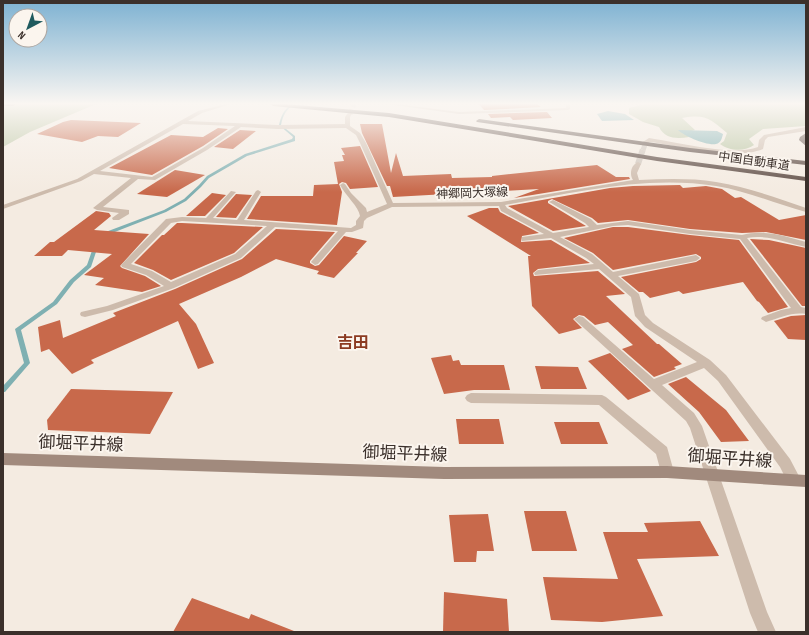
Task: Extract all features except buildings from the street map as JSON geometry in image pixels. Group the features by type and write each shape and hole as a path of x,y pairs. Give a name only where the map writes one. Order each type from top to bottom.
{"highway":[{"name":"中国自動車道","path":"502,134 657,159 806,179"},
{"name":"中国自動車道","path":"541,134 679,156 806,172"},
{"path":"573,134 690,150 806,163"},
{"path":"806,136 802,138 802,140 806,144"},
{"path":"529,138 603,153 806,186"}],"street":[{"path":"3,207 79,180 161,134"},
{"path":"94,172 153,179 205,149 227,134"},
{"path":"357,134 363,142 391,206"},
{"path":"646,142 647,140 651,140 738,152 755,151 761,148 762,140 766,136 780,134"},
{"path":"637,182 634,179 633,173 638,164"},
{"path":"116,218 126,212 96,208 118,193 137,177"},
{"name":"神郷岡大塚線","path":"364,216 391,206 501,204 622,183 637,182 699,182 718,184 806,210"},
{"path":"171,286 150,273 125,265 169,221 182,219 208,220 343,230 357,228 364,216 363,210 348,194 343,185"},
{"path":"208,220 233,192"},
{"path":"239,222 258,192"},
{"path":"554,202 588,221 594,227"},
{"path":"501,204 504,209 589,256 636,296 640,316 648,324 706,364 722,378 785,463 800,480"},
{"path":"3,214 11,205"},
{"path":"525,239 554,236 594,227 628,223 742,237 747,235 778,237 806,245"},
{"path":"85,314 110,308 171,286 238,256 273,225"},
{"path":"316,262 343,230"},
{"path":"742,237 802,310"},
{"path":"612,275 696,258"},
{"path":"538,273 602,266"},
{"path":"766,319 784,312 802,310"},
{"path":"579,319 690,417 696,426 711,475 767,632"},
{"path":"652,384 706,364"},
{"path":"471,398 602,400 662,451 667,472"},
{"name":"御堀平井線","path":"3,459 444,473 667,472 800,480"}],"green space":[{"path":"3,134 27,134 3,147"},
{"path":"665,134 685,134 689,137 676,138"},
{"path":"727,134 757,134 749,139 754,145 742,150 728,148 720,144 724,141"}],"water":[{"path":"683,134 723,134 719,143 716,144 707,144"}],"waterway":[{"path":"105,234 165,211 185,200 208,177 246,155 294,140 294,137 290,134"},
{"path":"3,390 27,363 18,329 55,303 72,281 89,266 96,246"}],"tunnel":[{"path":"643,150 646,142"},
{"path":"638,164 643,149"}],"district":[{"name":"吉田","path":"353,342"}]}
